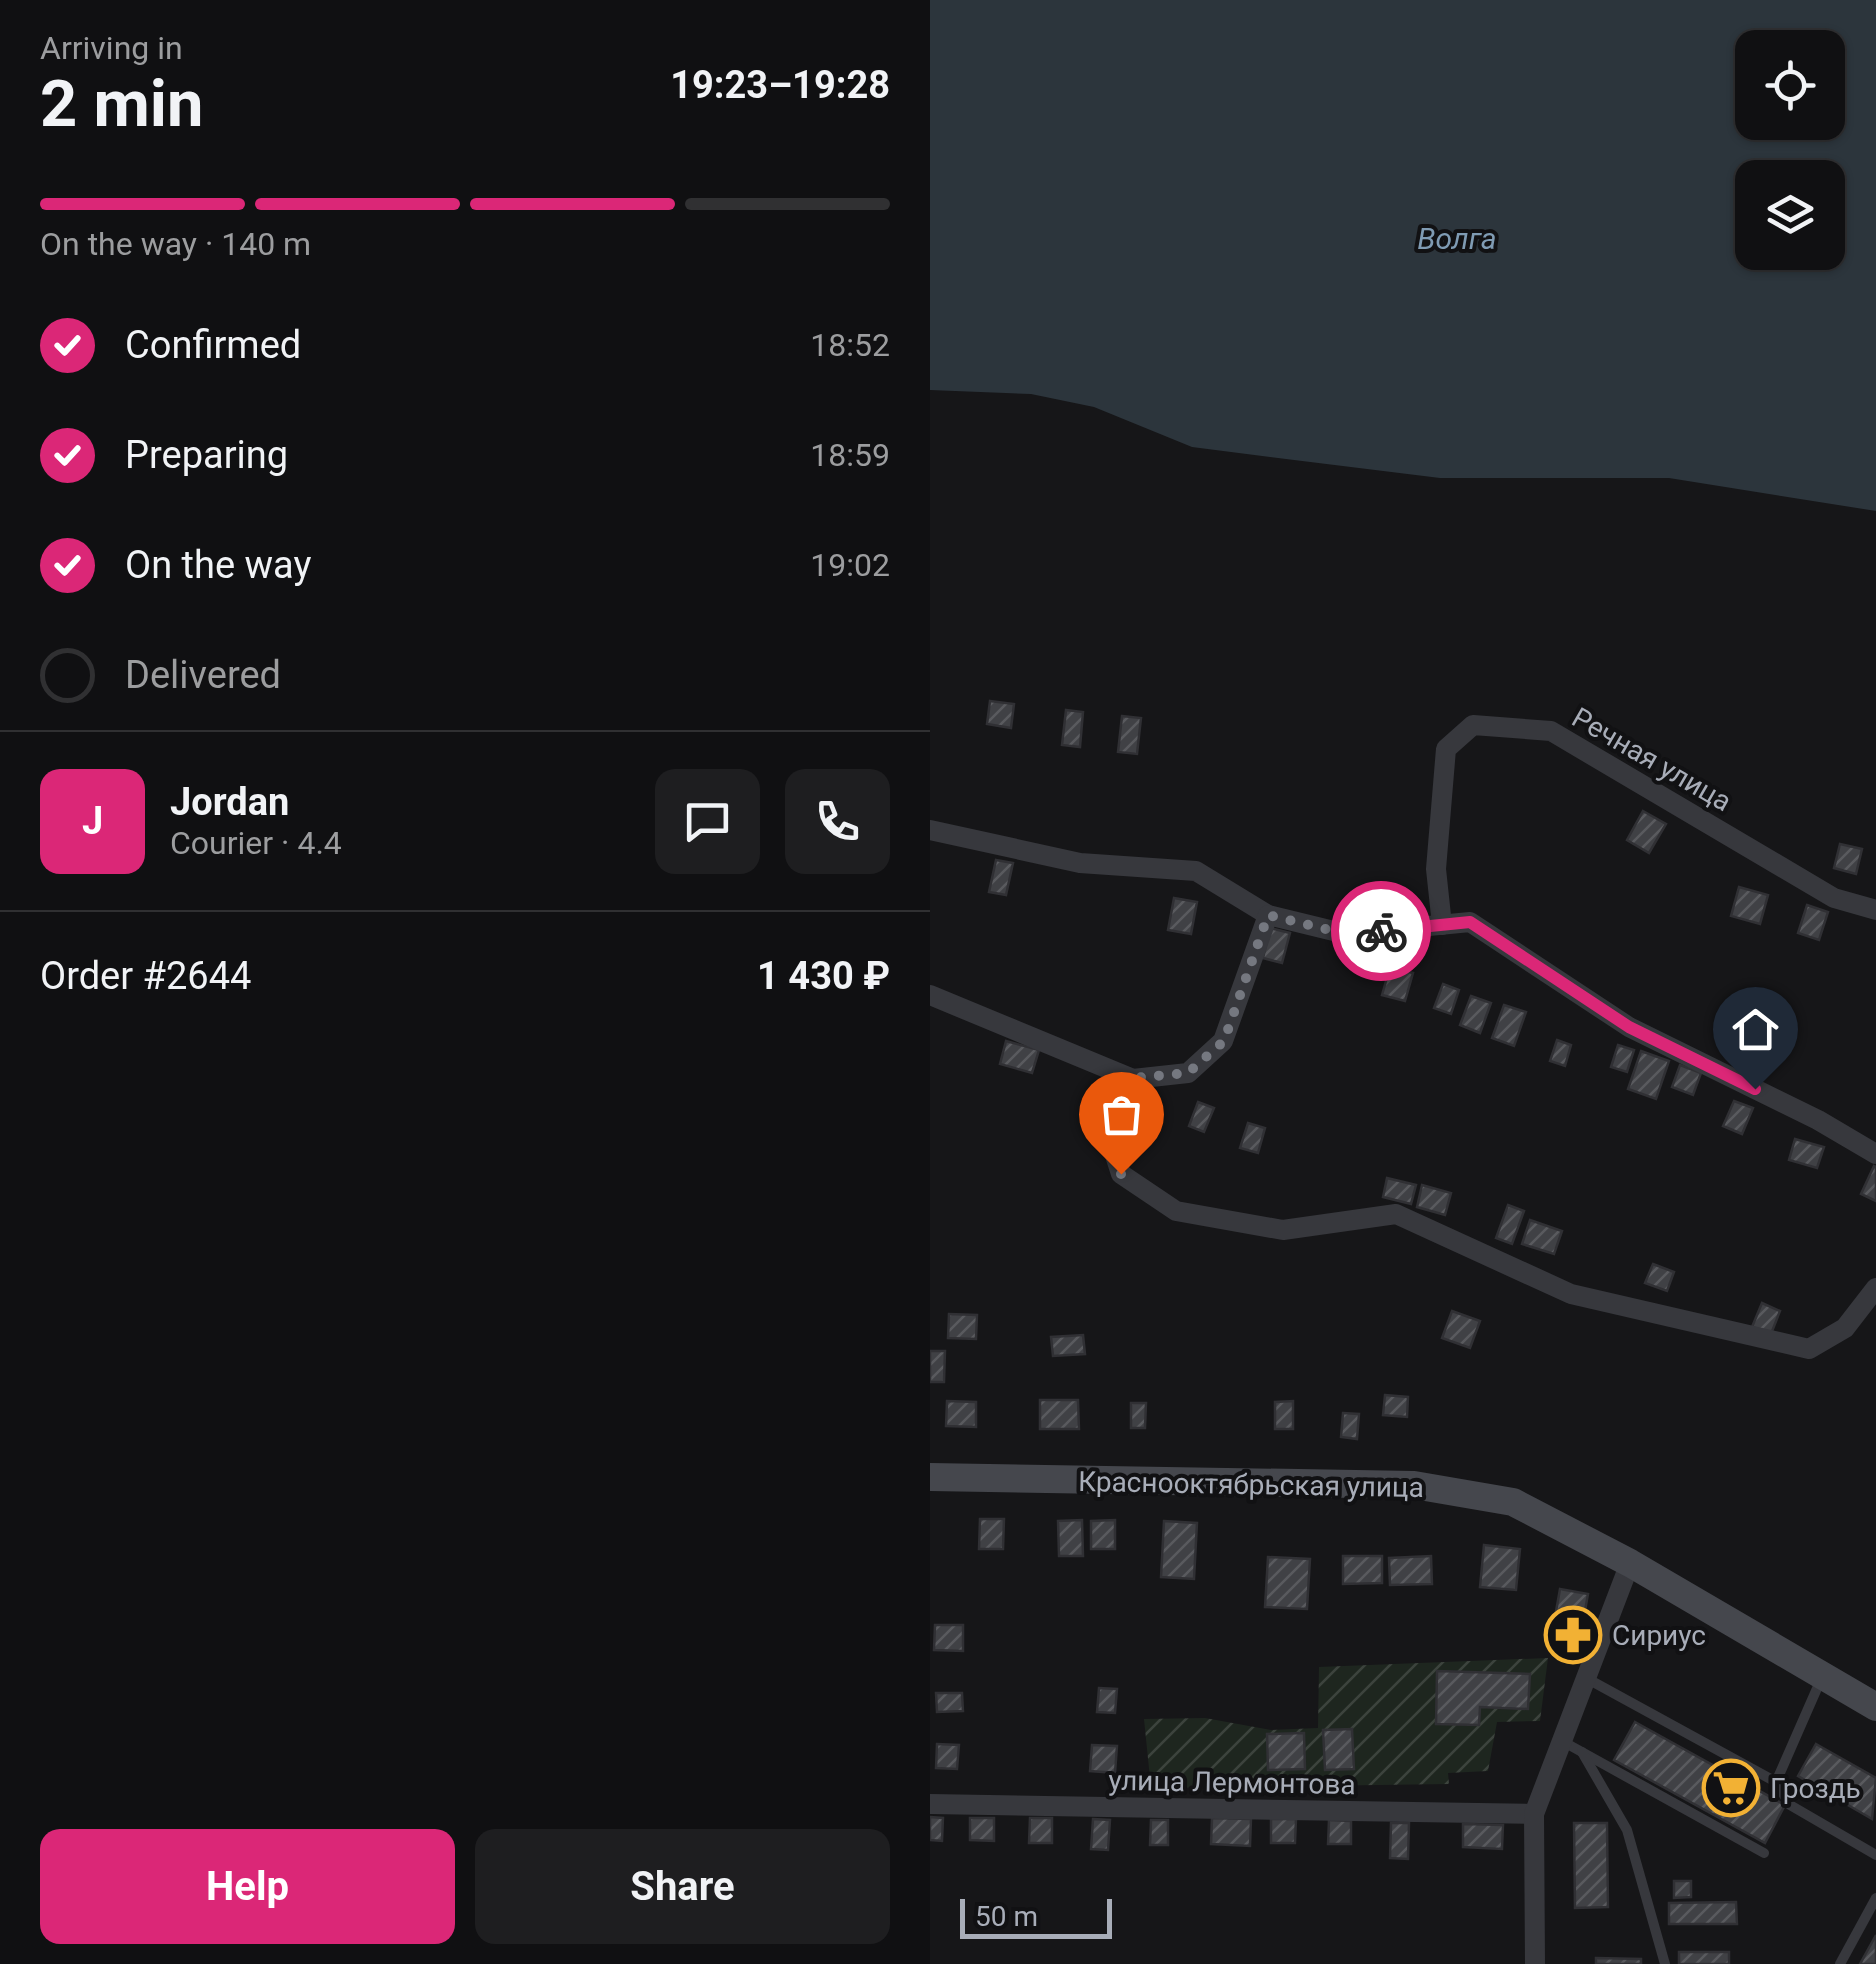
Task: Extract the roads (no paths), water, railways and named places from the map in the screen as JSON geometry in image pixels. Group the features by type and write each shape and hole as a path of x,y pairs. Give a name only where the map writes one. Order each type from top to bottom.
{"street":[{"name":"Речная улица","path":"1442,925 1436,869 1446,750 1473,725 1551,731 1834,898 1876,910"},
{"path":"930,830 1080,863 1196,871 1268,915 1346,934 1470,922 1629,1027 1818,1120 1876,1154"},
{"path":"930,995 1133,1078 1188,1073 1224,1041 1268,915"},
{"path":"1133,1078 1113,1149 1121,1174 1176,1211 1283,1230 1396,1214 1571,1294 1810,1349 1845,1328 1876,1288"},
{"name":"Краснооктябрьская улица","path":"930,1478 1414,1486 1513,1502 1630,1562 1876,1707"},
{"path":"1536,1964 1534,1814 1630,1562"},
{"name":"улица Лермонтова","path":"930,1804 1534,1814"}],"lane":[{"path":"1776,1782 1823,1676"},
{"path":"1586,1678 1776,1782 1790,1805 1876,1856"},
{"path":"1562,1741 1764,1853"},
{"path":"1581,1751 1627,1830 1665,1964"},
{"path":"1840,1964 1876,1898"}],"water":[{"name":"Волга","path":"930,0 1876,0 1876,511 1669,478 1440,478 1192,447 1094,407 1031,394 930,390"}],"place":[{"name":"Сириус","path":"1573,1635"},
{"name":"Гроздь","path":"1731,1788"}]}
